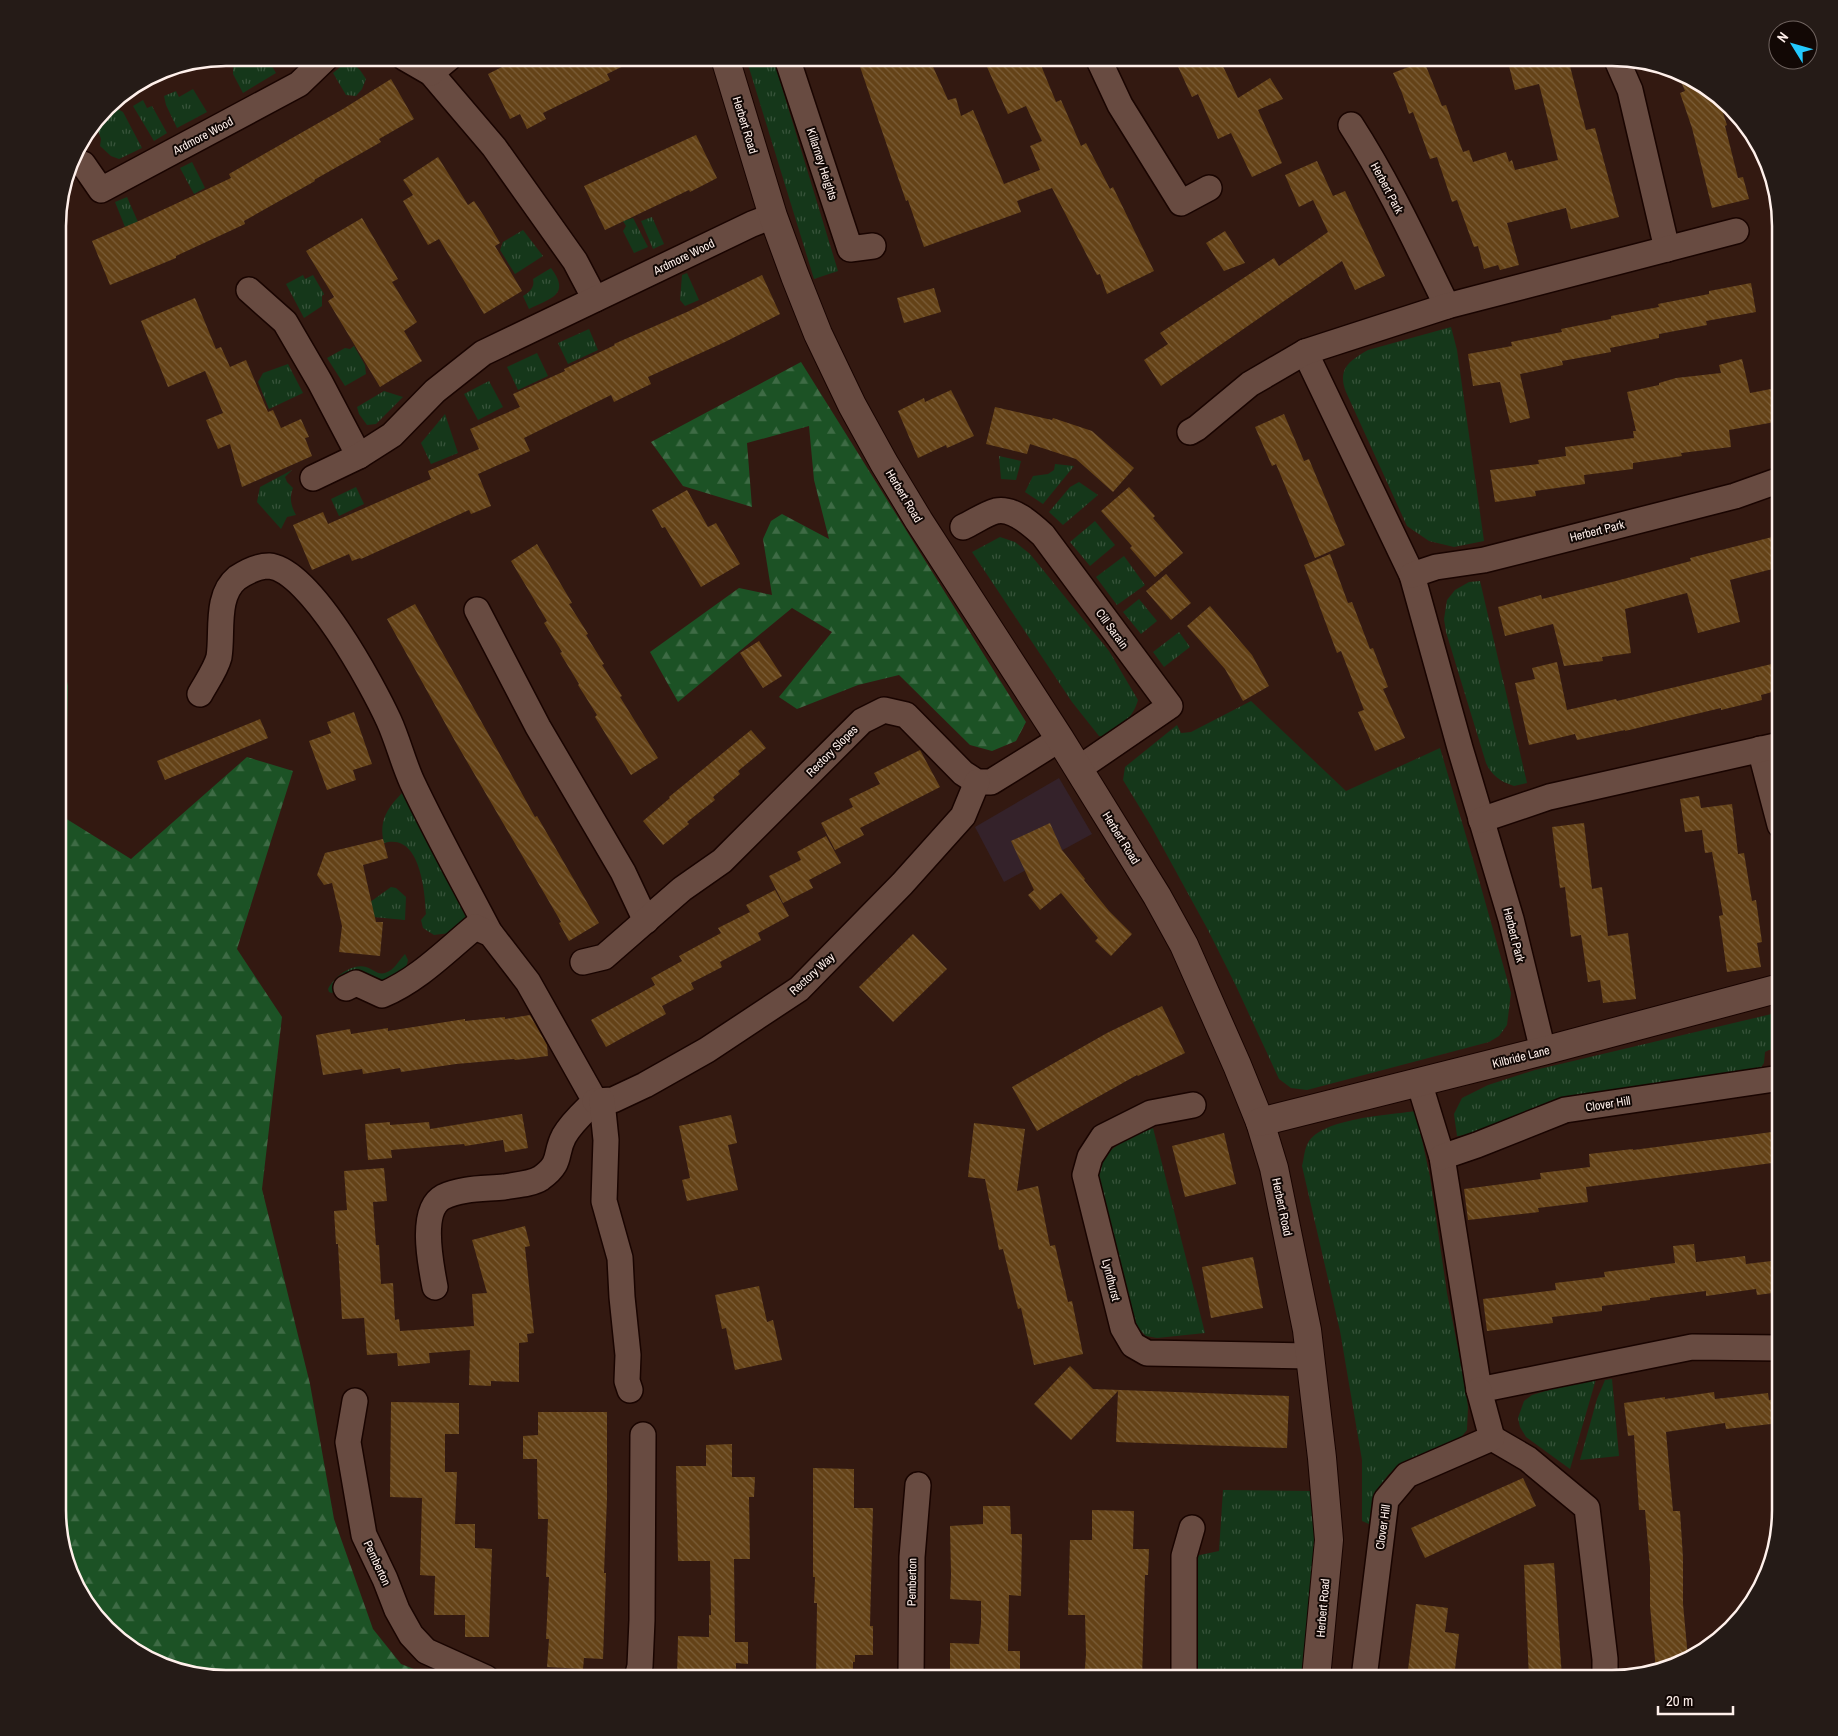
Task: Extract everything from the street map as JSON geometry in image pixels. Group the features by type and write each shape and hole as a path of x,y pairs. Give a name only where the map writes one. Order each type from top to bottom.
{"street":[{"name":"Ardmore Wood","path":"83,164 101,190 298,84 317,66"},
{"path":"419,66 431,73 494,147 574,261 595,299"},
{"path":"431,73 439,66"},
{"name":"Herbert Road","path":"727,66 773,216 818,334 852,405 919,521 1060,739 1157,896 1184,945 1260,1122 1274,1168 1307,1330 1322,1458 1329,1540 1317,1670"},
{"name":"Killarney Heights","path":"790,66 850,249 873,246"},
{"path":"1102,66 1120,105 1181,203 1209,188"},
{"path":"1620,67 1630,90 1667,249"},
{"name":"Herbert Park","path":"1351,125 1364,144 1447,306"},
{"name":"Ardmore Wood","path":"313,478 360,456 392,435 435,391 480,355 752,224 773,216"},
{"path":"1190,432 1250,384 1305,352 1447,306 1736,231"},
{"path":"249,290 284,322 320,382 360,456"},
{"name":"Herbert Park","path":"1305,352 1412,575 1511,919 1543,1051"},
{"name":"Herbert Park","path":"1412,575 1436,567 1484,560 1735,496 1771,483"},
{"name":"Cill Sarain","path":"963,527 997,510 1017,514 1043,535 1170,706 1078,769"},
{"path":"200,694 218,659 222,616 227,590 237,579 257,568 269,566 280,570 300,584 321,606 363,672 390,722 412,781 490,933 528,982 598,1101 606,1140 604,1200 620,1258 628,1355 627,1381 630,1390"},
{"path":"477,610 538,727 623,872 646,921"},
{"name":"Rectory Slopes","path":"583,962 604,957 681,891 722,861 862,721 884,710 906,715 963,773 977,782"},
{"path":"977,782 991,782 1060,739"},
{"path":"1481,820 1549,797 1770,747"},
{"name":"Rectory Way","path":"435,1288 428,1252 429,1216 441,1198 462,1191 516,1185 539,1179 556,1163 564,1136 578,1118 598,1101 613,1100 645,1085 699,1054 799,989 902,884 963,816 977,782"},
{"path":"346,988 356,983 382,995 417,975 475,927 490,933"},
{"name":"Kilbride Lane","path":"1260,1122 1543,1051 1772,990"},
{"name":"Clover Hill","path":"1442,1157 1565,1110 1772,1079"},
{"path":"1418,1082 1442,1157 1479,1390 1492,1438 1528,1460 1587,1508 1605,1670"},
{"name":"Lyndhurst","path":"1193,1105 1151,1113 1103,1137 1090,1157 1085,1175 1123,1328 1133,1345 1147,1353 1309,1356"},
{"path":"1479,1390 1692,1347 1772,1348"},
{"name":"Pemberton","path":"355,1402 348,1442 364,1535 385,1579 397,1610 411,1635 426,1651 468,1670"},
{"path":"639,1670 642,1615 643,1435"},
{"name":"Clover Hill","path":"1365,1670 1386,1500 1407,1475 1492,1438"},
{"name":"Pemberton","path":"911,1670 912,1557 918,1485"},
{"path":"1184,1670 1184,1556 1192,1528"}],"shaded area":[{"path":"1059,778 1092,834 1004,882 975,827"}],"green space":[{"path":"233,66 272,66 276,73 243,93 233,74"},
{"path":"342,66 356,66 366,79 362,89 356,96 346,95 333,73"},
{"path":"748,66 775,66 838,271 814,279"},
{"path":"193,89 207,112 177,128 166,105 164,96 176,91 179,97"},
{"path":"143,100 147,108 152,106 167,133 154,141 133,106"},
{"path":"118,109 123,112 142,148 119,159 111,156 100,146 101,139 98,131"},
{"path":"192,162 205,188 194,194 180,168"},
{"path":"127,197 138,222 125,227 115,202"},
{"path":"652,217 664,244 653,249 641,221"},
{"path":"633,218 648,247 634,253 623,231 626,226 623,221"},
{"path":"523,230 543,256 515,274 500,250 503,242"},
{"path":"551,268 557,277 559,290 551,298 529,309 523,296 531,289 533,279"},
{"path":"687,273 699,300 685,306 680,300 682,275"},
{"path":"303,275 305,279 313,275 324,294 322,296 322,306 304,318 286,284"},
{"path":"1451,327 1457,350 1484,541 1454,547 1429,541 1407,526 1346,392 1343,377 1346,366 1368,350"},
{"path":"589,329 598,350 568,364 558,343"},
{"path":"354,346 365,365 366,374 345,386 327,358 345,348 350,349"},
{"path":"537,353 548,376 518,390 507,367"},
{"path":"801,362 1026,722 1016,741 992,751 970,745 899,675 858,685 797,709 779,697 832,632 792,608 678,702 650,652 739,588 772,595 763,539 771,521 782,514 829,539 814,480 809,426 747,443 752,507 683,486 651,442"},
{"path":"288,364 303,393 269,409 258,382 263,373"},
{"path":"489,381 503,407 478,420 464,394"},
{"path":"384,391 403,397 376,424 367,425 359,414 357,407"},
{"path":"445,414 458,453 431,464 421,443"},
{"path":"999,456 1021,461 1016,480 1001,479"},
{"path":"1055,464 1074,466 1043,504 1025,492 1033,476 1048,474 1054,470"},
{"path":"292,470 285,477 293,488 291,502 296,515 287,517 281,529 257,502 260,487"},
{"path":"1079,482 1098,495 1063,525 1049,512 1070,487"},
{"path":"356,487 364,504 339,516 331,499"},
{"path":"1095,521 1115,545 1090,566 1070,542"},
{"path":"1000,537 1015,542 1030,554 1109,651 1138,700 1130,717 1106,737 1099,736 1072,702 972,552"},
{"path":"1124,556 1145,585 1117,605 1096,577"},
{"path":"1480,581 1527,783 1514,786 1497,778 1486,763 1446,632 1444,619 1447,600 1455,590 1469,582"},
{"path":"1139,599 1157,621 1141,634 1123,612"},
{"path":"1179,632 1190,647 1164,667 1153,652"},
{"path":"67,682 68,686 67,730"},
{"path":"1251,701 1346,791 1440,748 1511,993 1507,1025 1499,1036 1489,1042 1307,1090 1291,1088 1279,1079 1208,930 1151,826 1123,780 1125,767 1177,725 1181,733 1191,732"},
{"path":"247,757 293,771 237,949 282,1017 262,1189 310,1384 334,1519 373,1629 401,1664 416,1670 227,1670 195,1667 165,1658 138,1643 121,1630 99,1607 78,1571 69,1541 67,1520 67,819 131,859"},
{"path":"406,789 469,918 450,933 434,935 423,928 421,920 426,914 424,892 422,879 413,855 406,846 396,842 384,843 383,827 386,813"},
{"path":"391,887 396,888 406,897 405,920 352,915"},
{"path":"405,954 408,960 406,968 385,983 346,980 332,993 329,992 328,989 334,980 349,969 361,966 385,973 394,968"},
{"path":"1772,1014 1772,1050 1765,1052 1764,1063 1758,1072 1712,1081 1604,1091 1542,1107 1469,1135 1457,1136 1454,1114 1462,1098 1488,1085 1535,1070"},
{"path":"1416,1111 1430,1177 1447,1293 1465,1384 1468,1407 1467,1430 1455,1445 1417,1458 1389,1474 1375,1492 1369,1524 1362,1521 1362,1460 1340,1331 1302,1166 1308,1143 1327,1128 1357,1119"},
{"path":"1153,1128 1205,1333 1157,1338 1146,1336 1137,1327 1104,1203 1099,1176 1099,1167 1102,1160 1114,1148"},
{"path":"1596,1379 1570,1469 1526,1437 1520,1427 1518,1418 1524,1401 1532,1395 1576,1382"},
{"path":"1612,1379 1619,1456 1580,1460 1597,1399 1605,1380"},
{"path":"1223,1490 1316,1491 1316,1557 1303,1670 1195,1670 1195,1556 1219,1551"}],"building":[{"path":"504,66 624,66 607,74 610,80 543,113 546,119 527,129 520,114 510,119 488,74"},
{"path":"860,66 933,66 948,100 956,98 961,116 973,110 1004,184 1040,170 1030,146 1042,141 1026,106 1008,114 987,66 1041,66 1056,102 1061,100 1081,146 1086,143 1110,189 1113,187 1154,271 1107,294 1100,274 1097,275 1052,188 1017,201 1021,212 924,247 908,200 906,201"},
{"path":"1178,66 1223,66 1238,98 1270,78 1283,99 1258,110 1282,163 1252,177 1231,133 1218,139 1198,94 1192,97"},
{"path":"1411,66 1426,66 1442,106 1446,105 1463,152 1469,150 1473,162 1506,152 1509,162 1512,160 1515,170 1558,160 1539,84 1515,90 1509,66 1570,66 1586,130 1595,128 1619,217 1571,229 1566,208 1507,223 1519,265 1500,270 1498,265 1484,269 1478,246 1474,247 1457,200 1452,202 1437,157 1430,159 1413,112 1409,114 1393,73"},
{"path":"391,79 414,119 379,139 381,142 244,221 245,224 176,256 176,258 110,285 92,241 231,178 229,174 343,109"},
{"path":"1681,82 1709,99 1722,111 1738,178 1743,177 1749,199 1712,208 1692,128 1680,93 1685,91"},
{"path":"696,135 717,178 605,230 584,186"},
{"path":"438,157 468,205 474,201 484,216 500,243 495,246 522,291 484,314 439,239 428,245 403,201 413,195 403,180"},
{"path":"1317,161 1333,196 1345,191 1385,276 1355,290 1342,261 1161,386 1144,360 1168,344 1160,333 1274,258 1279,266 1328,232 1313,200 1299,207 1285,175"},
{"path":"362,218 398,279 392,282 417,322 404,331 422,361 380,387 328,301 334,297 306,251"},
{"path":"1225,231 1245,263 1224,271 1206,243"},
{"path":"762,275 780,314 725,342 648,377 651,384 614,402 611,395 524,438 530,451 478,474 491,506 471,514 469,510 361,559 352,561 349,554 312,570 293,525 323,512 328,524 431,479 428,471 479,449 470,429 520,407 513,394 565,371 564,369 614,344 687,312"},
{"path":"1751,283 1756,312 1706,321 1707,325 1659,334 1659,338 1610,348 1611,352 1562,361 1563,365 1520,374 1530,418 1510,423 1500,382 1473,386 1468,354 1512,346 1511,342 1562,332 1561,329 1611,319 1611,316 1659,307 1658,304"},
{"path":"934,288 941,312 904,323 897,298"},
{"path":"195,298 216,349 221,347 230,367 246,360 268,412 273,410 281,428 301,419 309,437 305,438 312,456 242,487 230,444 218,449 206,420 223,413 205,371 168,387 141,321"},
{"path":"1742,359 1750,393 1771,389 1771,423 1729,430 1731,447 1681,453 1682,456 1633,463 1633,469 1584,475 1585,484 1535,491 1536,496 1495,502 1490,470 1539,464 1538,460 1566,456 1565,447 1634,438 1633,431 1636,431 1627,392 1659,385 1659,383 1676,378 1721,373 1719,365"},
{"path":"951,390 974,436 947,448 946,445 918,458 898,411 924,398 925,402"},
{"path":"995,407 1052,420 1053,418 1092,431 1134,468 1113,492 1076,459 1030,444 1027,454 986,444"},
{"path":"1284,414 1304,461 1309,459 1345,545 1315,558 1276,464 1272,466 1255,427"},
{"path":"1129,487 1155,516 1153,518 1183,553 1155,577 1130,548 1132,546 1101,511"},
{"path":"687,490 708,527 716,523 740,564 701,587 665,527 662,528 652,510"},
{"path":"1771,537 1771,569 1730,580 1740,622 1698,633 1687,593 1625,609 1631,653 1602,657 1603,661 1564,666 1553,624 1505,636 1498,607 1541,595 1542,599 1616,581 1691,561 1690,558"},
{"path":"537,544 572,603 569,604 588,634 586,635 604,664 602,665 622,696 620,697 658,758 631,775 595,717 597,715 544,623 547,621 511,561"},
{"path":"1330,554 1348,603 1352,602 1370,649 1373,648 1388,687 1383,689 1405,738 1375,751 1358,712 1364,710 1341,651 1337,653 1304,565"},
{"path":"1166,574 1191,603 1171,620 1146,591"},
{"path":"415,604 535,817 537,816 599,923 569,941 559,923 561,922 455,741 387,619"},
{"path":"1210,606 1252,655 1269,686 1243,701 1225,669 1187,626"},
{"path":"759,641 782,676 763,688 740,653"},
{"path":"1557,662 1567,710 1616,699 1617,701 1771,664 1771,692 1761,695 1762,700 1625,731 1577,740 1575,734 1529,745 1515,683 1535,679 1532,668"},
{"path":"354,712 372,764 353,770 356,780 327,790 309,741 331,733 327,722"},
{"path":"260,719 268,738 165,780 157,761"},
{"path":"751,730 766,748 738,771 740,774 713,797 715,800 687,822 689,824 663,845 643,821 669,797"},
{"path":"920,750 940,787 860,828 864,835 835,850 821,823 853,807 849,799 880,784 874,773"},
{"path":"1699,796 1701,808 1732,804 1738,854 1744,853 1752,901 1756,900 1762,942 1757,943 1761,967 1727,972 1719,916 1723,915 1712,852 1705,853 1702,830 1685,832 1680,799"},
{"path":"1050,823 1062,850 1084,880 1109,911 1132,934 1111,956 1095,941 1098,938 1061,893 1040,910 1028,895 1034,890 1011,841"},
{"path":"1584,823 1592,889 1602,887 1608,936 1628,933 1636,999 1603,1003 1600,980 1588,982 1581,935 1571,937 1565,887 1560,888 1552,827"},
{"path":"826,836 841,863 809,880 813,888 783,903 769,876 801,860 797,852"},
{"path":"383,839 388,858 363,865 376,922 383,922 380,956 339,952 342,926 332,883 324,885 317,875 325,853"},
{"path":"775,890 789,916 758,933 761,940 720,962 722,967 691,983 694,989 662,1006 666,1014 606,1047 591,1020 655,985 651,978 682,961 679,956 721,933 718,928 750,912 746,905"},
{"path":"913,934 947,969 893,1022 859,987"},
{"path":"1162,1006 1185,1053 1137,1075 1037,1131 1012,1087 1107,1033"},
{"path":"530,1015 547,1045 548,1056 456,1064 401,1072 400,1068 363,1074 362,1069 323,1075 316,1035 350,1029 351,1034 388,1028 388,1031 465,1019 465,1021 505,1017 505,1019"},
{"path":"522,1114 528,1148 505,1152 503,1140 465,1146 464,1144 391,1150 392,1158 368,1160 365,1124 390,1122 390,1125 429,1122 430,1129"},
{"path":"731,1115 737,1143 728,1145 738,1190 687,1201 682,1180 690,1178 679,1126"},
{"path":"974,1123 1025,1129 1017,1191 1038,1186 1050,1246 1055,1245 1068,1302 1072,1301 1083,1354 1034,1365 1021,1308 1018,1309 1003,1249 999,1250 985,1179 968,1177"},
{"path":"1772,1132 1772,1163 1586,1187 1588,1202 1538,1208 1539,1212 1468,1220 1464,1189 1541,1179 1540,1173 1590,1167 1589,1154"},
{"path":"1224,1133 1236,1184 1185,1197 1172,1146"},
{"path":"384,1168 387,1201 373,1202 376,1245 379,1245 381,1284 393,1283 395,1320 399,1319 400,1331 474,1326 472,1294 487,1293 472,1240 525,1226 530,1246 525,1247 534,1333 527,1334 528,1342 519,1343 519,1382 491,1381 491,1386 469,1385 470,1350 429,1353 430,1363 398,1366 397,1353 367,1355 364,1318 342,1319 338,1244 336,1244 334,1211 347,1210 344,1171"},
{"path":"1694,1244 1696,1262 1745,1256 1746,1264 1772,1261 1772,1293 1757,1295 1756,1289 1706,1296 1706,1291 1650,1298 1650,1300 1602,1306 1602,1311 1552,1317 1553,1323 1487,1331 1483,1299 1556,1290 1555,1283 1605,1277 1604,1272 1675,1263 1673,1246"},
{"path":"1253,1257 1263,1308 1211,1318 1202,1267"},
{"path":"759,1286 767,1322 773,1320 782,1360 735,1370 726,1328 722,1329 715,1295"},
{"path":"1070,1366 1093,1389 1289,1396 1287,1448 1116,1442 1118,1391 1071,1440 1034,1404"},
{"path":"1714,1392 1715,1399 1768,1393 1769,1400 1772,1400 1772,1424 1726,1429 1725,1423 1666,1432 1673,1511 1680,1511 1683,1604 1687,1650 1673,1658 1655,1663 1645,1510 1639,1510 1634,1435 1628,1436 1624,1403 1665,1397 1665,1399"},
{"path":"391,1402 459,1403 459,1434 445,1434 445,1472 457,1472 455,1524 475,1524 475,1548 492,1549 489,1637 465,1637 465,1615 434,1615 435,1576 420,1575 422,1498 390,1497"},
{"path":"538,1412 607,1412 607,1499 604,1573 606,1573 603,1659 584,1658 583,1669 547,1667 549,1639 546,1639 549,1577 546,1577 548,1519 538,1519 537,1459 523,1459 523,1436 538,1435"},
{"path":"732,1444 732,1477 755,1477 754,1497 749,1497 750,1559 734,1559 735,1642 748,1642 748,1664 736,1663 736,1670 677,1670 678,1636 709,1637 709,1615 711,1615 710,1561 678,1561 676,1466 706,1466 706,1445"},
{"path":"813,1468 854,1469 854,1508 873,1508 870,1626 873,1626 873,1655 855,1655 853,1670 816,1670 817,1603 814,1603 815,1577 813,1577"},
{"path":"1523,1478 1536,1506 1425,1558 1411,1528"},
{"path":"983,1506 1010,1506 1011,1534 1022,1534 1021,1596 1009,1595 1008,1651 1020,1651 1020,1670 950,1670 950,1643 979,1644 981,1601 950,1599 950,1526 983,1524"},
{"path":"1092,1510 1134,1511 1133,1549 1149,1549 1148,1575 1145,1575 1142,1670 1085,1670 1085,1615 1068,1615 1070,1540 1092,1540"},
{"path":"1554,1563 1561,1670 1529,1670 1524,1565"},
{"path":"1416,1604 1448,1608 1445,1632 1459,1634 1455,1670 1408,1670"}]}
